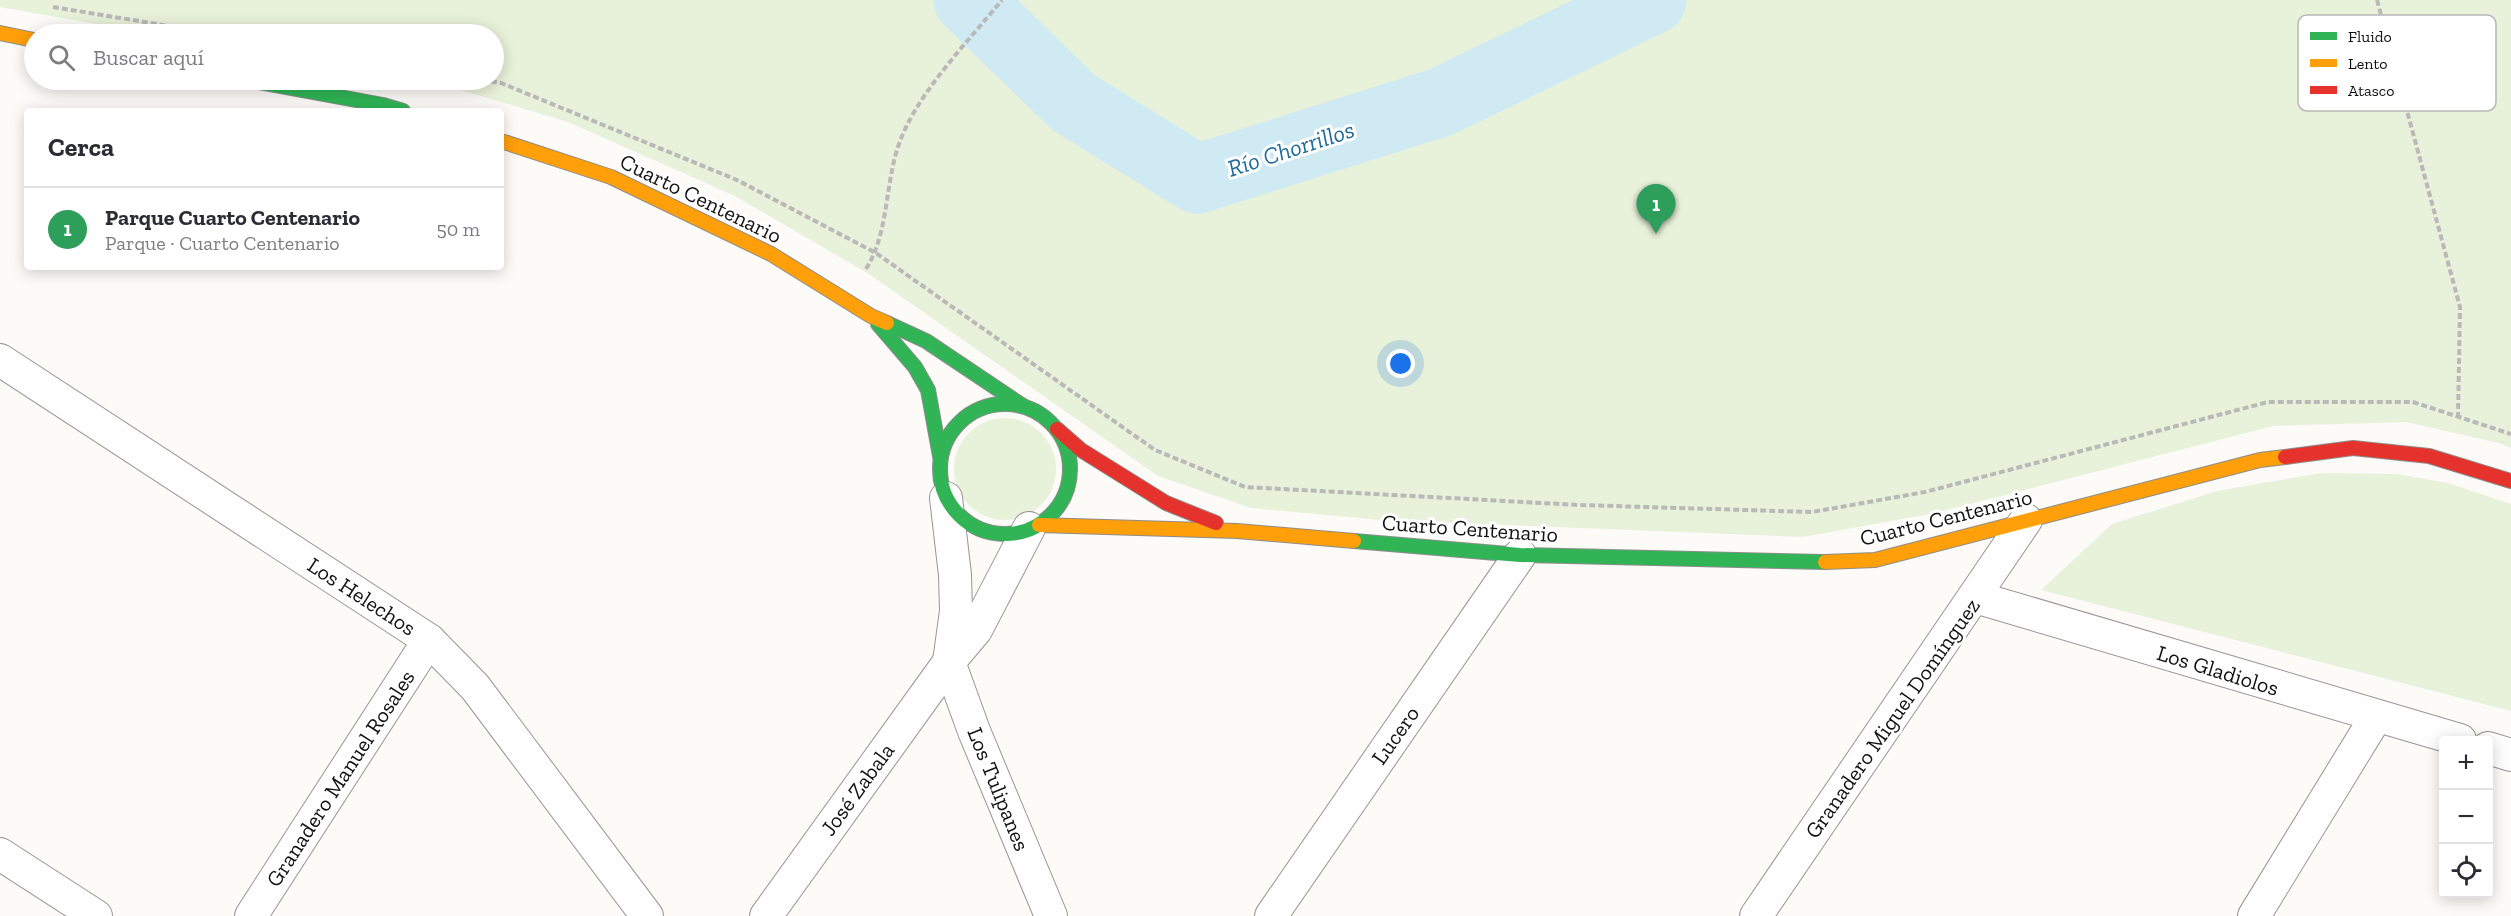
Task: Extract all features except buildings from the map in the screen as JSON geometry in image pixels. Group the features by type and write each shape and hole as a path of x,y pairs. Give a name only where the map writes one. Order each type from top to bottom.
{"main road":[{"path":"0,33 24,38"},
{"path":"302,90 393,108"},
{"name":"Cuarto Centenario","path":"504,142 611,177 771,254 871,316 926,341 1023,406 1042,416 1082,450 1166,503 1237,531"},
{"name":"Cuarto Centenario","path":"871,316 915,367 928,390 940,456 940,477 946,498 959,515 977,527 997,534 1018,533 1034,527 1054,511 1066,493 1070,471 1067,450 1052,424"},
{"name":"Cuarto Centenario","path":"940,456 948,435 962,419 991,405 1002,403 1023,406"},
{"name":"Cuarto Centenario","path":"1034,527 1237,531 1520,555 1734,561 1875,560 2260,460 2353,448 2430,456 2511,481"}],"street":[{"name":"Los Helechos","path":"0,360 429,640 475,687 646,916"},
{"name":"José Zabala","path":"946,498 956,599 949,662"},
{"name":"Granadero Miguel Domínguez","path":"1756,916 2026,520"},
{"name":"José Zabala","path":"766,916 949,662 976,630 1034,527"},
{"name":"Lucero","path":"1271,916 1520,555"},
{"name":"Los Gladiolos","path":"1975,597 2442,736"},
{"name":"Granadero Manuel Rosales","path":"251,916 429,640"},
{"name":"Los Tulipanes","path":"949,662 974,731 1051,916"},
{"path":"2254,916 2376,717"},
{"path":"2493,750 2511,755"},
{"path":"0,854 96,916"}],"path":[{"path":"847,301 876,253 897,149 922,98 1002,0"},
{"path":"2377,0 2381,15"},
{"path":"43,6 156,24"},
{"path":"504,84 737,180 876,253 1155,450 1245,487 1579,505 1812,512 1925,492 2268,402 2413,402 2511,434"},
{"path":"2407,111 2460,307 2458,417"}],"green space":[{"path":"0,0 2511,0 2511,448 2499,443 2406,422 2273,426 1935,513 1803,537 1381,520 1251,508 1158,476 869,274 733,195 568,122 461,90 504,90 504,24 96,24 0,7"},
{"path":"1005,418 1024,422 1041,433 1052,450 1056,469 1052,488 1041,505 1024,516 1005,520 986,516 969,505 958,488 954,469 958,450 969,433 986,422"},
{"path":"2321,473 2397,474 2448,483 2511,504 2511,711 2041,590 2112,524 2217,491"}],"waterway":[{"name":"Río Chorrillos","path":"968,0 1074,103 1197,179 1441,102 1652,0"}],"traffic: fast":[{"path":"302,90 393,108"},
{"path":"887,323 926,341 1023,406"},
{"path":"878,324 915,367 928,390 940,456"},
{"path":"1005,404 1030,409 1051,423 1065,444 1070,469 1065,494 1051,515 1030,529 1005,534 980,529 959,515 945,494 940,469 945,444 959,423 980,409 1005,404"},
{"path":"1354,541 1520,555 1825,562"}],"traffic: slow":[{"path":"0,33 24,38"},
{"path":"504,142 611,177 771,254 871,316 887,323"},
{"path":"1825,562 1875,560 2260,460 2285,457"},
{"path":"1039,525 1237,531 1354,541"}],"traffic: jam":[{"path":"1057,429 1081,450 1166,503 1216,523"},
{"path":"2285,457 2353,448 2429,456 2511,481"}],"place":[{"name":"Parque Cuarto Centenario","path":"1656,234"}]}
